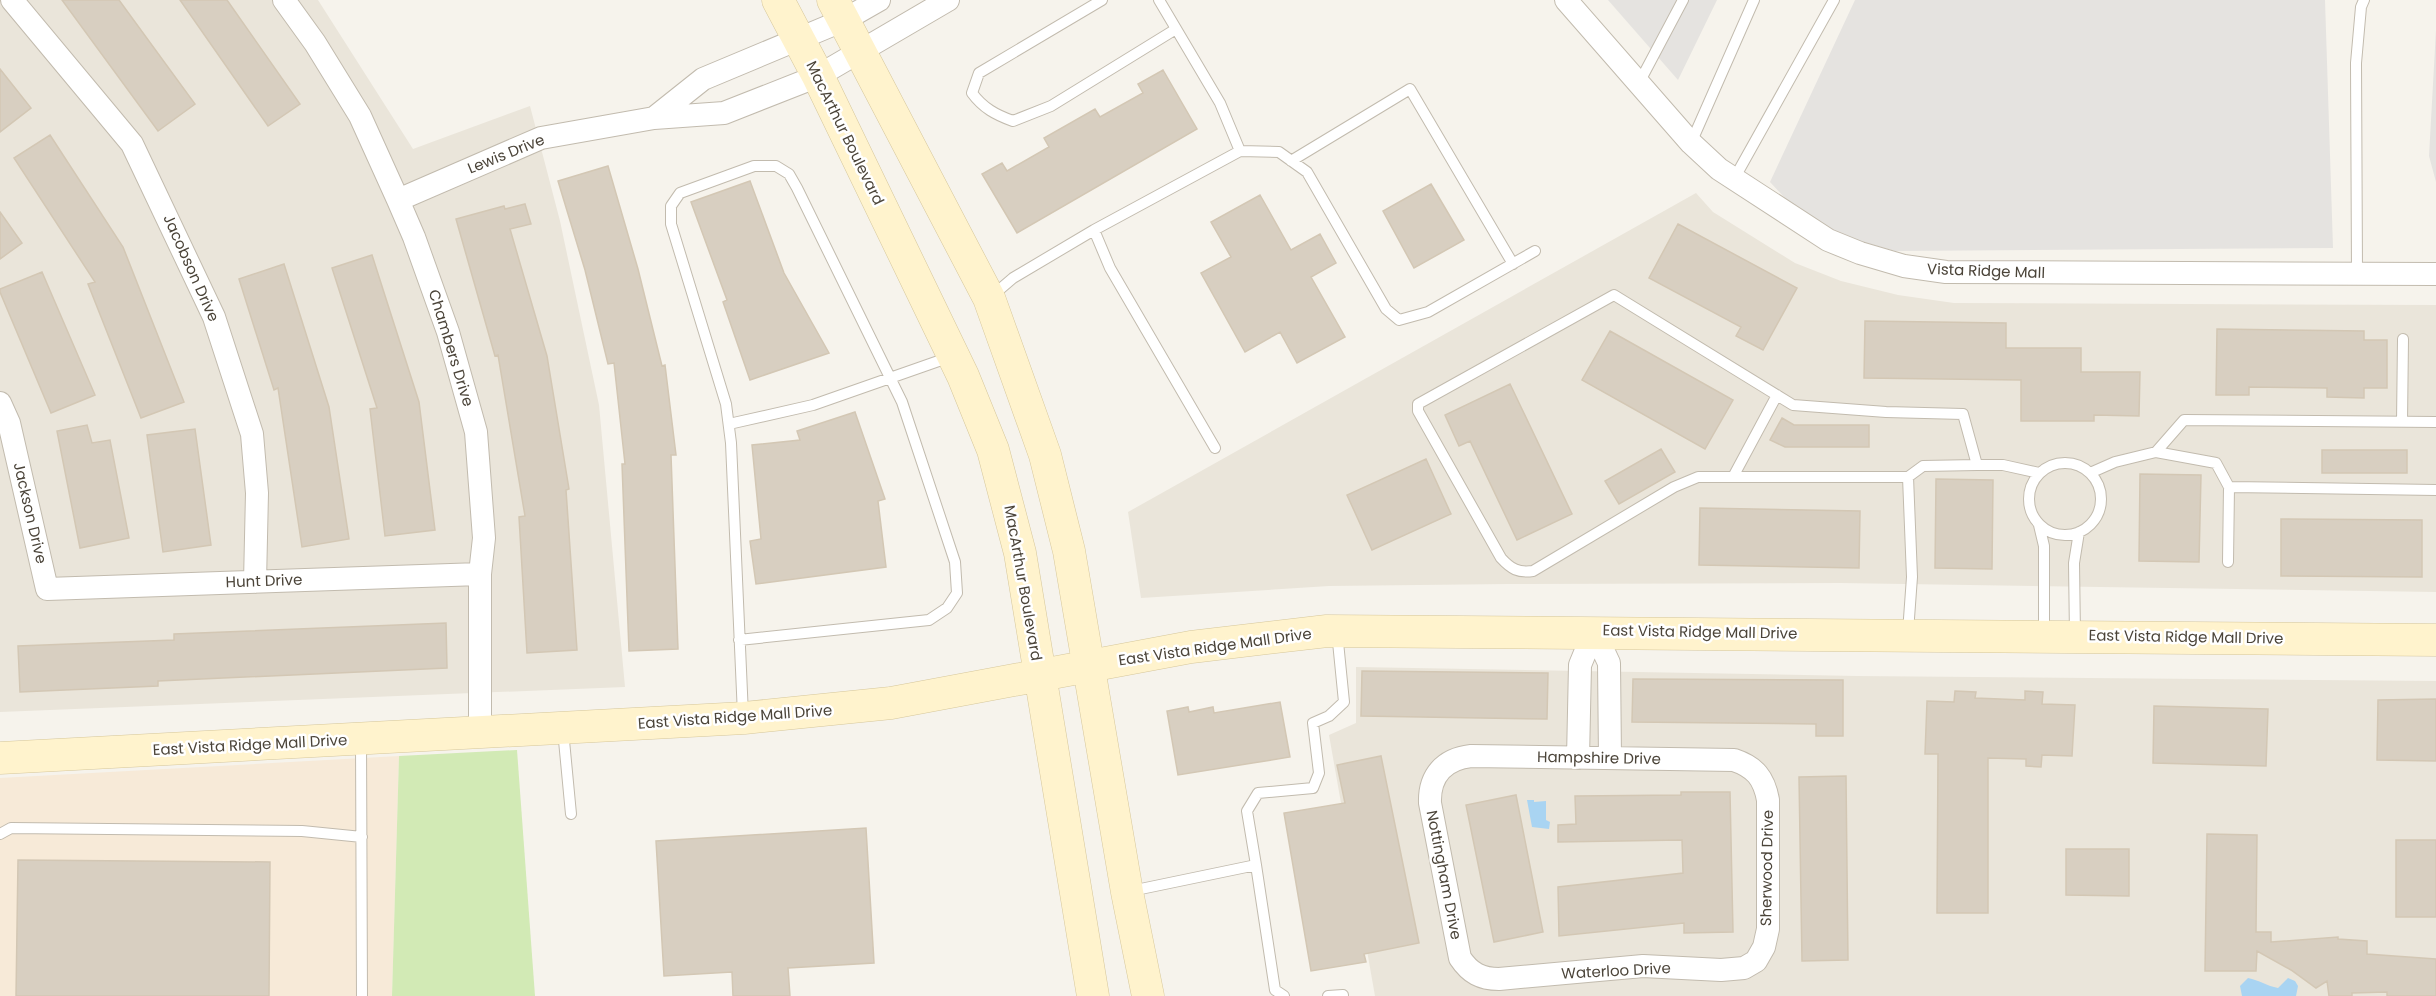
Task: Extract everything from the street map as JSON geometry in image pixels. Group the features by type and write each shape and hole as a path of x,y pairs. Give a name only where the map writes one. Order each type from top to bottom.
{"main road":[{"name":"MacArthur Boulevard","path":"778,0 818,76 953,356 993,450 1009,503 1020,553 1093,996"},
{"path":"838,10 989,298 1045,455 1060,508 1090,665 1127,892 1148,996"},
{"name":"East Vista Ridge Mall Drive","path":"0,758 744,718 891,703 1191,648 1336,631 1594,631 2436,640"}],"street":[{"name":"Jacobson Drive","path":"12,0 132,144 214,317 252,434 257,493 255,582"},
{"name":"Chambers Drive","path":"284,0 315,43 360,116 398,200 414,237 448,333 476,432 484,538 480,574 480,732"},
{"path":"799,40 838,10 879,0"},
{"path":"818,76 948,0"},
{"name":"Vista Ridge Mall","path":"1566,0 1691,143 1719,169 1828,240 1860,253 1905,266 1946,273 2436,274"},
{"name":"Lewis Drive","path":"654,118 703,79 799,40"},
{"name":"Lewis Drive","path":"398,200 541,138 654,118 724,113 818,76"},
{"name":"Jackson Drive","path":"0,403 9,423 47,589"},
{"name":"Hunt Drive","path":"47,589 480,574"},
{"path":"1578,758 1580,665 1594,631"},
{"path":"1594,631 1609,663 1610,758"},
{"name":"Hampshire Drive","path":"1439,770 1459,758 1471,756 1734,760 1747,765 1758,774"},
{"name":"Nottingham Drive","path":"1439,770 1430,791 1430,803 1460,958 1476,975"},
{"name":"Sherwood Drive","path":"1756,962 1764,947 1768,918 1768,800 1765,786 1758,774"},
{"name":"Waterloo Drive","path":"1476,975 1487,979 1499,979 1643,966 1721,970 1744,968 1756,962"}],"lane":[{"path":"1102,0 979,73 972,93 980,104 1013,121 1051,106 1176,29"},
{"path":"1159,0 1220,103 1240,152"},
{"path":"1639,83 1683,0"},
{"path":"1691,143 1754,0"},
{"path":"1734,179 1834,0"},
{"path":"2357,273 2356,63 2361,7 2364,0"},
{"path":"1291,160 1410,88 1512,264"},
{"path":"989,298 1013,278 1094,230 1240,152 1279,152 1307,172 1386,309 1399,320 1428,312 1535,251"},
{"path":"740,640 929,620 947,608 957,593 955,562 909,422 789,174 776,166 754,166 680,193 671,206 671,224 726,404 729,424 740,640 744,718"},
{"path":"1094,230 1110,268 1215,448"},
{"path":"1977,465 1963,414 1886,412 1793,405 1614,295 1418,404 1418,411 1501,558 1509,568 1522,572 1533,571 1674,487 1698,477 1908,477 1923,466 1977,465 2003,465 2039,473"},
{"path":"2402,422 2403,339"},
{"path":"729,424 813,405 953,356"},
{"path":"1733,477 1777,395"},
{"path":"2156,452 2184,420 2436,422"},
{"path":"2090,473 2115,462 2156,452 2216,463 2229,487 2228,562"},
{"path":"2070,463 2090,473 2101,493 2101,505 2097,516 2089,526 2079,532 2058,535 2039,525 2032,516 2029,493 2039,473 2048,466 2070,463"},
{"path":"1908,477 1912,577 1908,634"},
{"path":"2229,487 2436,490"},
{"path":"2039,525 2044,546 2044,636"},
{"path":"2075,636 2074,563 2079,532"},
{"path":"1284,996 1275,990 1247,811 1258,793 1313,788 1319,773 1313,723 1329,716 1344,702 1336,631"},
{"path":"562,728 571,814"},
{"path":"361,739 362,996"},
{"path":"0,834 11,828 302,831 362,837"},
{"path":"1127,892 1256,865"},
{"path":"1328,996 1343,995"}],"shaded area":[{"path":"0,0 318,0 413,149 530,106 560,221 599,405 625,687 0,712"},
{"path":"1608,0 1717,0 1678,80"},
{"path":"1855,0 2325,0 2333,248 1895,251 1845,237 1798,212 1770,182"},
{"path":"2436,30 2436,182 2429,156"},
{"path":"1696,193 1713,212 1795,263 1841,281 1898,295 1954,303 2436,305 2436,592 1840,583 1508,584 1329,586 1141,598 1128,512"},
{"path":"1356,667 1857,676 2436,681 2436,996 1375,996 1329,735 1356,723"},
{"path":"399,756 392,996 0,996 0,778"}],"green space":[{"path":"517,750 535,996 392,996 399,756"}],"water":[{"path":"1527,800 1546,801 1546,820 1550,822 1549,829 1532,827"},
{"path":"2248,978 2278,988 2288,978 2295,981 2298,986 2296,996 2242,996 2240,986"}],"building":[{"path":"62,0 119,0 195,104 158,131"},
{"path":"180,0 227,0 300,104 268,126"},
{"path":"0,69 31,108 0,132"},
{"path":"1163,70 1197,129 1017,233 982,174 1002,163 1007,171 1049,147 1044,138 1095,109 1100,117 1143,93 1138,84"},
{"path":"50,135 123,247 184,402 141,418 88,284 95,282 14,158"},
{"path":"608,166 638,269 662,366 665,365 676,455 671,455 678,649 629,651 622,464 625,464 614,363 608,364 585,270 558,181"},
{"path":"750,181 784,273 829,353 750,380 723,302 727,300 691,202"},
{"path":"1431,184 1464,240 1414,268 1383,211"},
{"path":"1260,195 1291,250 1320,234 1336,263 1311,277 1345,337 1297,363 1280,332 1245,352 1201,273 1231,257 1211,222"},
{"path":"525,204 531,224 510,229 547,356 569,489 566,490 577,650 527,653 519,517 525,516 498,355 495,356 456,219 504,206 505,209"},
{"path":"0,212 22,243 0,259"},
{"path":"1678,224 1797,288 1763,350 1736,336 1741,327 1649,278"},
{"path":"372,255 419,402 435,530 385,536 370,409 377,408 332,268"},
{"path":"284,264 329,407 349,539 302,547 278,388 274,390 239,279"},
{"path":"42,272 95,395 51,413 0,292 0,289"},
{"path":"1865,321 2006,323 2006,348 2081,348 2081,372 2140,372 2139,416 2094,415 2094,421 2021,421 2021,380 1864,378"},
{"path":"2217,329 2364,331 2364,340 2387,340 2387,388 2364,388 2364,398 2327,397 2327,388 2249,387 2249,395 2216,395"},
{"path":"1610,331 1733,400 1705,449 1582,380"},
{"path":"1510,384 1572,514 1517,540 1470,441 1459,446 1445,415"},
{"path":"855,412 885,499 878,501 886,567 756,584 750,541 761,539 752,445 800,440 797,431"},
{"path":"1782,418 1794,425 1869,425 1869,447 1785,447 1770,440"},
{"path":"87,425 92,443 110,440 129,538 80,548 57,431"},
{"path":"195,429 211,545 163,552 147,435"},
{"path":"1661,449 1675,472 1619,504 1605,481"},
{"path":"2322,450 2407,450 2407,473 2322,473"},
{"path":"1426,459 1451,514 1372,550 1347,495"},
{"path":"2140,474 2201,475 2199,562 2139,561"},
{"path":"1936,479 1993,480 1992,569 1935,568"},
{"path":"1700,508 1860,511 1859,568 1699,565"},
{"path":"2281,519 2422,520 2422,577 2281,576"},
{"path":"446,623 447,668 158,681 158,686 20,692 18,646 174,640 174,634"},
{"path":"1362,671 1548,673 1547,719 1361,716"},
{"path":"1633,679 1843,680 1843,736 1816,736 1816,724 1632,722"},
{"path":"1955,691 1976,692 1975,698 2025,700 2025,691 2043,692 2042,704 2075,705 2072,756 2042,755 2041,767 2026,766 2026,759 1988,758 1988,913 1937,913 1938,754 1925,754 1927,701 1954,702"},
{"path":"2436,699 2436,761 2377,760 2378,700"},
{"path":"1280,702 1290,757 1178,775 1167,711 1188,707 1189,712 1213,707 1214,713"},
{"path":"2154,706 2268,709 2266,766 2153,763"},
{"path":"1381,756 1419,943 1364,954 1366,962 1311,971 1284,813 1345,803 1337,765"},
{"path":"1846,776 1848,960 1802,961 1799,777"},
{"path":"1681,792 1730,792 1733,932 1684,933 1684,923 1559,936 1558,887 1683,873 1682,840 1558,842 1558,825 1576,824 1575,796 1681,795"},
{"path":"1516,795 1543,932 1494,942 1466,805"},
{"path":"866,828 874,963 788,968 790,996 733,996 732,972 664,976 656,841"},
{"path":"2207,834 2257,835 2256,932 2271,932 2271,942 2338,937 2338,939 2367,941 2367,954 2436,959 2436,996 2387,996 2387,992 2329,996 2327,981 2316,988 2291,970 2257,951 2256,971 2205,971"},
{"path":"2396,840 2436,840 2436,917 2396,917"},
{"path":"2066,849 2129,849 2129,896 2066,895"},
{"path":"18,860 270,862 269,996 16,996"}]}
